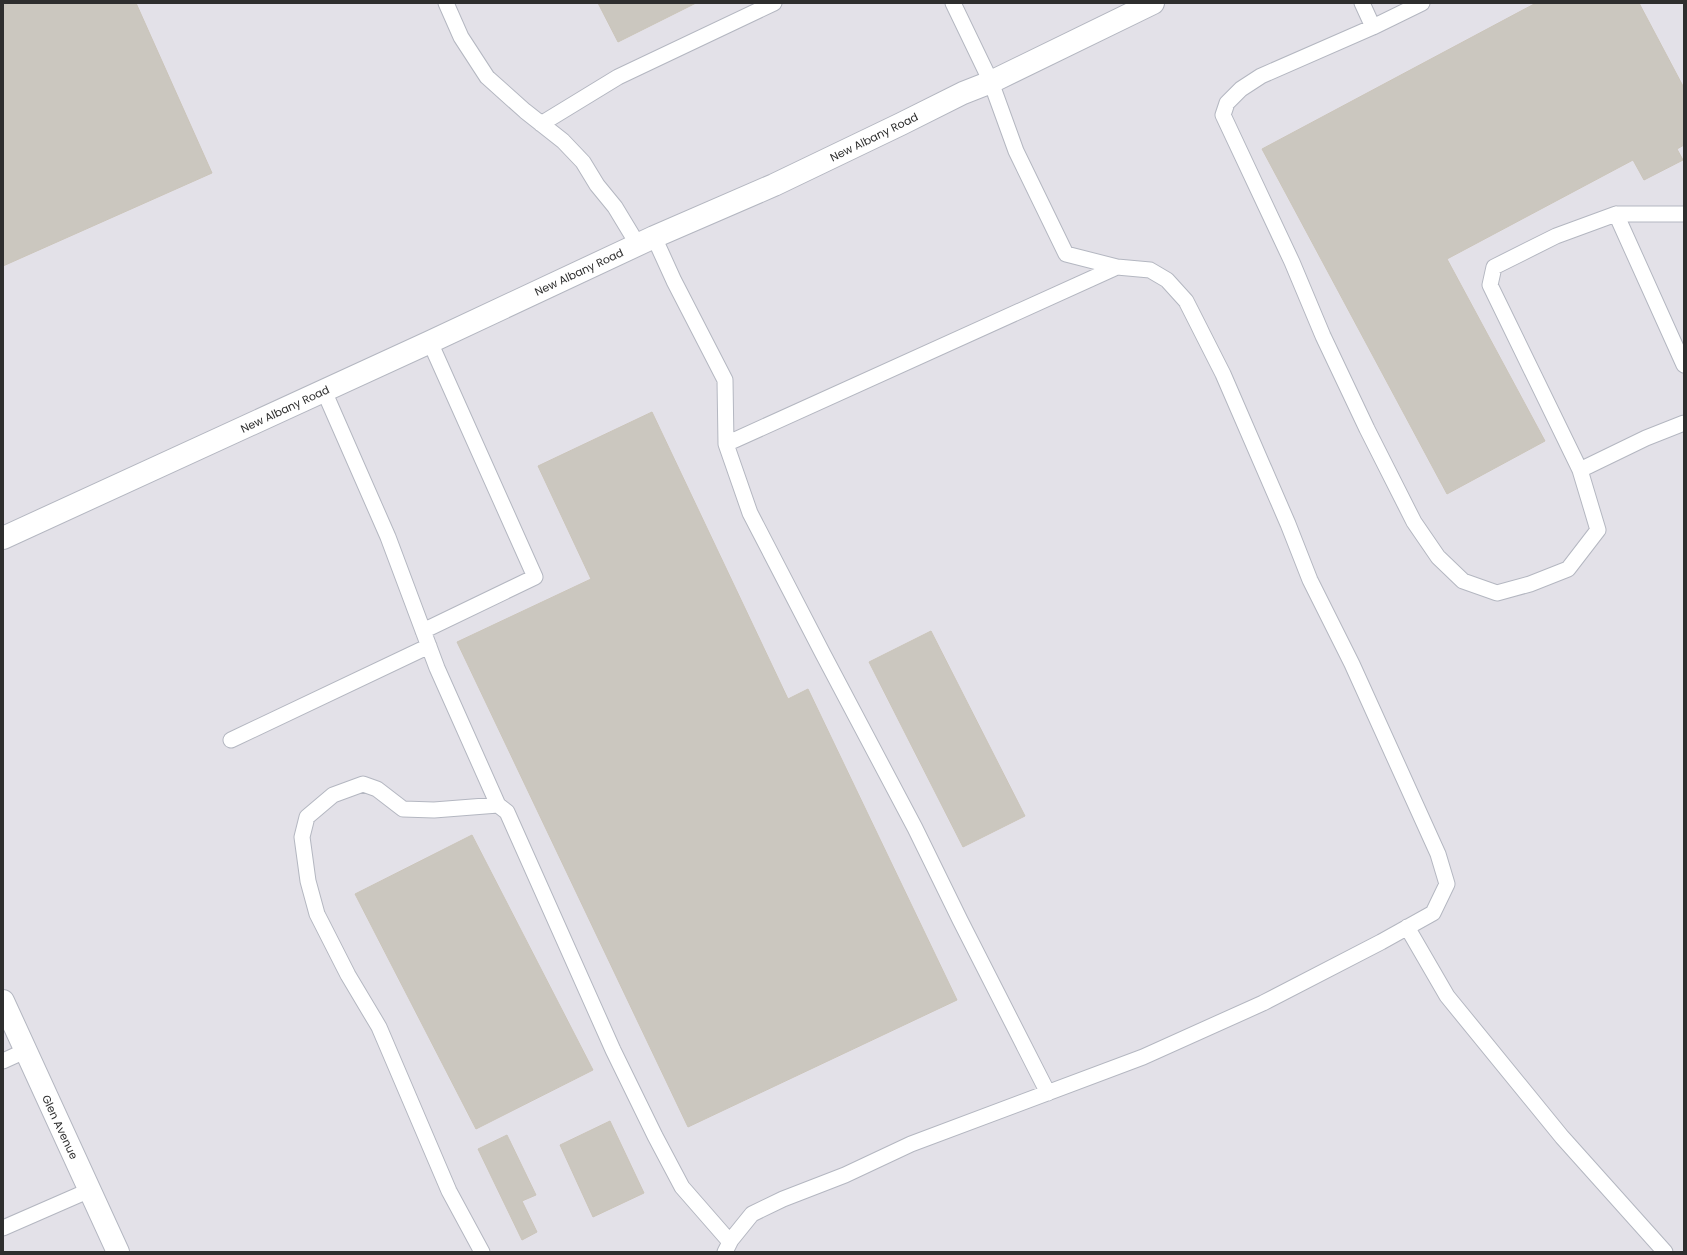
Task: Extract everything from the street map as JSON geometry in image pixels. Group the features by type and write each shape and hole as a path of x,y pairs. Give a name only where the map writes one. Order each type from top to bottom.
{"main road":[{"name":"New Albany Road","path":"3,538 646,241 774,185 963,93 992,82 1153,3"},
{"name":"Glen Avenue","path":"3,1001 118,1252"}],"lane":[{"path":"446,3 461,37 488,77 541,124 563,141 583,162 597,185 646,241 674,281 725,380 726,444 750,513 915,828 963,927 1048,1093"},
{"path":"541,124 618,77 774,3"},
{"path":"324,391 388,536 429,646 498,805 507,812 613,1050 682,1188 728,1247 752,1214 783,1199 845,1175 911,1144 1143,1057 1263,1004 1433,913 1447,884 1438,854 1352,664 1310,580 1288,524 1238,408 1186,301 1167,280 1150,270 1117,267 1066,254 1016,151 992,82 953,3"},
{"path":"1362,3 1373,27"},
{"path":"1422,3 1373,27 1261,76 1241,89 1228,103 1223,115 1292,262 1323,336 1414,522 1438,557 1463,581 1497,594 1530,584 1568,568 1598,530 1580,470 1490,285 1494,267 1556,236 1616,214 1684,214"},
{"path":"1616,214 1684,365"},
{"path":"726,444 1117,267"},
{"path":"424,631 535,577 430,342"},
{"path":"1580,470 1646,438 1684,422"},
{"path":"231,740 429,646"},
{"path":"482,1252 450,1191 379,1027 348,975 317,914 308,881 302,837 307,817 333,795 363,784 377,789 403,809 434,810 498,805"},
{"path":"1407,928 1447,996 1562,1136 1665,1252"},
{"path":"3,1060 25,1051"},
{"path":"3,1228 90,1190"}],"shaded area":[{"path":"3,3 1684,3 1684,1252 3,1252"}],"building":[{"path":"3,3 136,3 212,173 3,266"},
{"path":"598,3 696,3 618,42"},
{"path":"1536,3 1639,3 1684,88 1684,145 1677,149 1683,160 1644,180 1633,160 1447,259 1545,441 1447,494 1262,149"},
{"path":"652,412 788,699 808,689 957,1000 688,1127 457,642 591,579 538,466"},
{"path":"931,631 1025,816 963,847 869,662"},
{"path":"472,835 593,1070 476,1129 355,894"},
{"path":"610,1121 644,1193 593,1217 560,1145"},
{"path":"507,1135 536,1195 522,1201 537,1232 522,1240 478,1149"}]}
